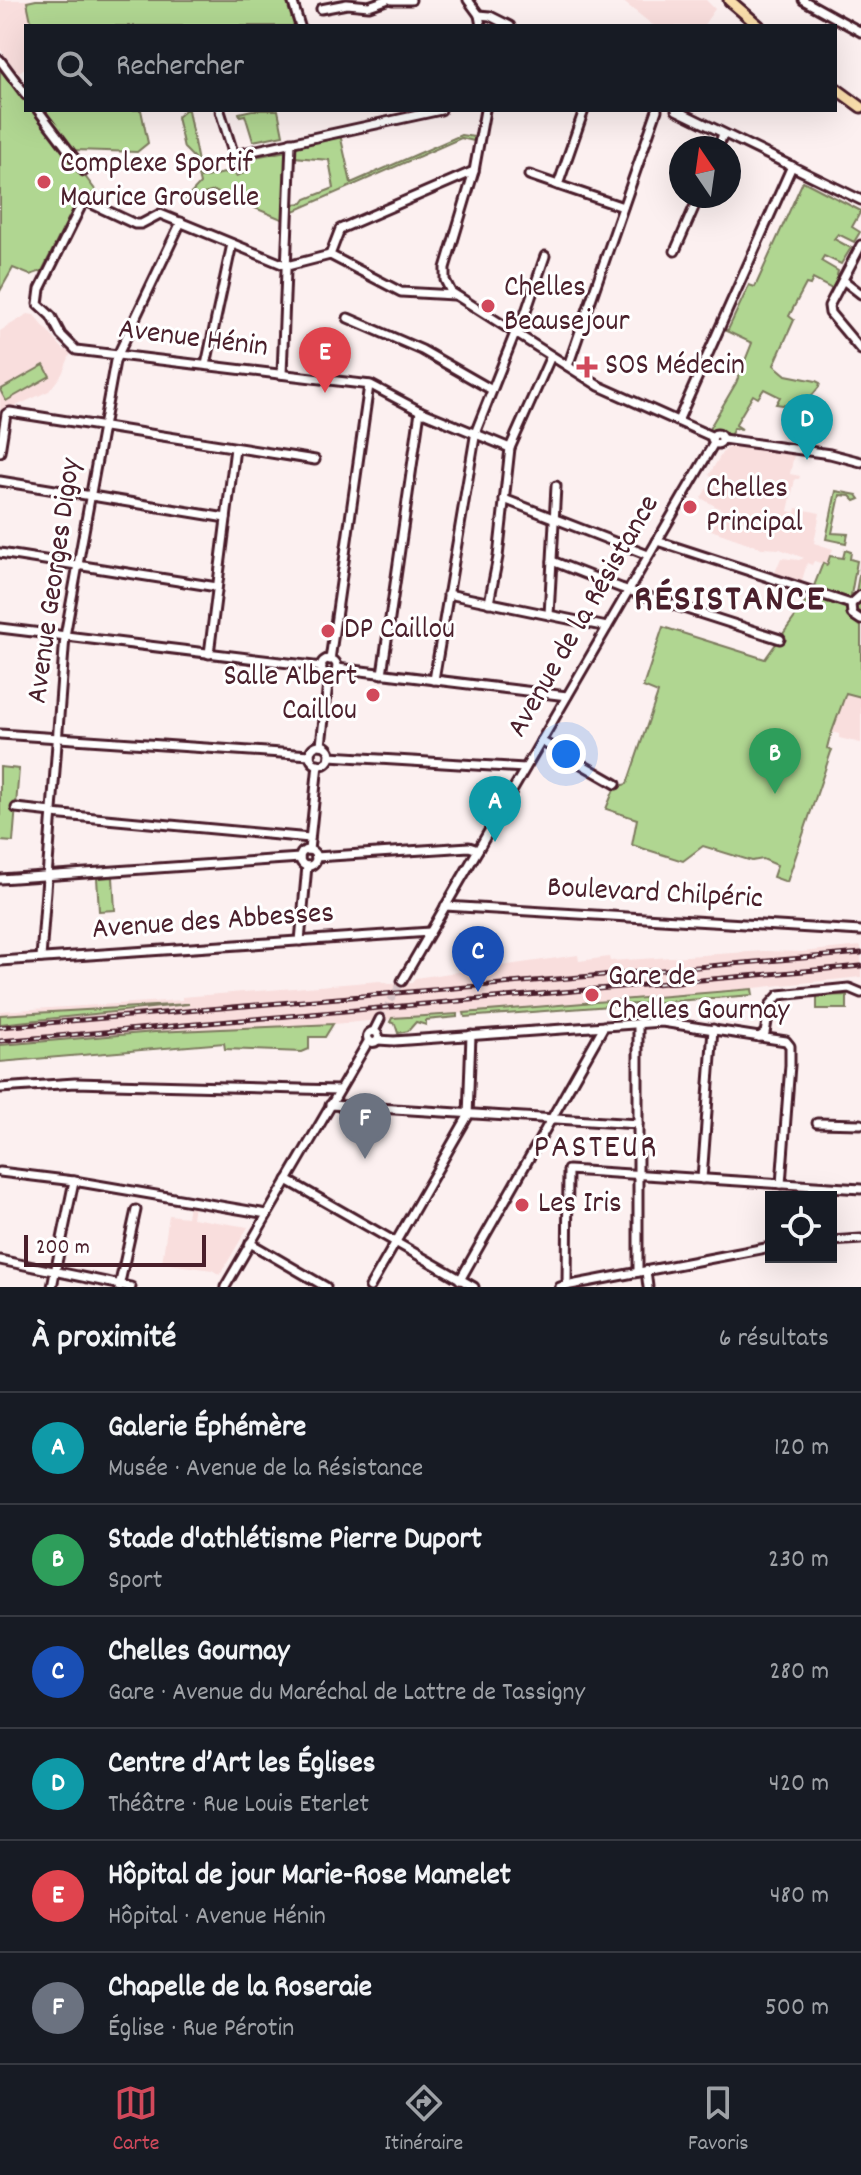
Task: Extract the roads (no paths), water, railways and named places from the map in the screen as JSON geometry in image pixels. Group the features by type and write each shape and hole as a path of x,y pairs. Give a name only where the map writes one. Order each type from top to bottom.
{"main road":[{"path":"729,0 757,24"},
{"path":"837,89 861,107"}],"street":[{"path":"292,0 299,24"},
{"path":"321,9 344,2 369,6 386,0"},
{"path":"392,0 411,0"},
{"path":"468,0 480,23 490,16 506,24"},
{"path":"803,0 861,32"},
{"path":"0,60 24,92"},
{"path":"40,112 84,171"},
{"path":"220,112 237,165"},
{"path":"234,155 432,112"},
{"path":"485,112 474,171 445,268 446,284 454,295 599,386 678,421 718,444 723,439 830,454 861,462"},
{"path":"558,185 583,112"},
{"path":"568,366 656,112"},
{"path":"680,112 861,200"},
{"path":"282,374 291,142"},
{"path":"678,421 792,166"},
{"path":"330,255 340,229 474,171"},
{"path":"529,175 623,207"},
{"name":"Avenue Hénin","path":"181,222 160,214 141,224 125,220 88,202 83,203 39,291 39,307 51,316 72,349 369,385 420,411 510,448"},
{"path":"675,251 694,208"},
{"path":"181,222 287,266 330,255 401,292 454,295"},
{"name":"Avenue Georges Digoy","path":"41,958 65,636 103,427 117,355 181,222"},
{"path":"206,365 232,244"},
{"path":"861,245 829,309 861,350"},
{"path":"434,680 475,434 545,256"},
{"path":"843,280 861,294"},
{"path":"348,318 422,350 492,390"},
{"path":"489,603 498,557 510,448 551,356"},
{"path":"330,660 369,385"},
{"path":"382,674 420,411"},
{"path":"0,452 8,412 315,460"},
{"name":"Avenue de la Résistance","path":"402,981 713,440"},
{"path":"209,654 235,448"},
{"path":"0,481 226,518"},
{"path":"549,615 556,486"},
{"path":"504,499 648,555"},
{"path":"657,541 851,604"},
{"path":"0,553 217,587"},
{"path":"552,561 628,590 780,639"},
{"path":"448,594 607,627"},
{"path":"851,604 861,595"},
{"path":"851,604 852,614 861,620"},
{"path":"0,628 322,667"},
{"path":"329,675 323,672 322,667 324,662 330,660"},
{"path":"330,660 337,668"},
{"path":"337,668 567,696"},
{"path":"329,675 337,668"},
{"path":"321,745 329,675"},
{"path":"0,734 310,755"},
{"path":"541,741 616,784"},
{"path":"321,745 330,756 324,763 318,764 312,761 310,755 314,746 321,745"},
{"path":"330,756 525,768"},
{"path":"318,764 309,850 316,857 469,847 478,850"},
{"path":"16,808 310,838"},
{"path":"300,858 302,852 309,850"},
{"path":"307,866 313,864 316,857"},
{"path":"0,879 300,858"},
{"path":"300,858 307,866 300,941"},
{"name":"Boulevard Chilpéric","path":"445,906 861,931"},
{"name":"Avenue des Abbesses","path":"0,961 430,932"},
{"path":"759,1037 766,1031 770,1005 779,995 849,988 861,993"},
{"path":"225,1287 338,1090 379,1034 374,1031 380,1019"},
{"path":"373,1040 662,1022 784,1041 790,1046 781,1184"},
{"path":"638,1024 637,1174 642,1272 648,1287"},
{"path":"460,1280 604,1026"},
{"path":"702,1179 713,1029"},
{"path":"370,1287 468,1113 471,1035"},
{"path":"0,1088 75,1083 338,1090"},
{"path":"330,1105 638,1124"},
{"path":"817,1123 861,1124"},
{"path":"765,1248 564,1286 567,1171 861,1189"},
{"path":"0,1172 74,1181 267,1214"},
{"path":"287,1180 474,1287"},
{"path":"52,1287 74,1181"},
{"path":"120,1286 136,1210"},
{"path":"837,1241 861,1239"},
{"path":"250,1243 326,1287"},
{"path":"0,1260 131,1287"}],"tunnel":[{"path":"380,1019 402,981"}],"railway":[{"path":"0,1027 861,953"},
{"path":"0,1041 861,966"}],"place":[{"name":"Complexe Sportif Maurice Grouselle","path":"44,182"},
{"name":"Chelles Beausejour","path":"488,306"},
{"name":"SOS Médecin","path":"587,367"},
{"name":"Hôpital de jour Marie-Rose Mamelet","path":"325,393"},
{"name":"Centre d’Art les Églises","path":"807,460"},
{"name":"Chelles Principal","path":"690,507"},
{"name":"DP Caillou","path":"328,631"},
{"name":"Salle Albert Caillou","path":"373,695"},
{"name":"Stade d'athlétisme Pierre Duport","path":"775,794"},
{"name":"Galerie Éphémère","path":"495,842"},
{"name":"Chelles Gournay","path":"478,992"},
{"name":"Gare de Chelles Gournay","path":"592,995"},
{"name":"Chapelle de la Roseraie","path":"365,1159"},
{"name":"Les Iris","path":"522,1205"}],"district":[{"name":"RÉSISTANCE","path":"730,601"},
{"name":"PASTEUR","path":"596,1149"}]}
